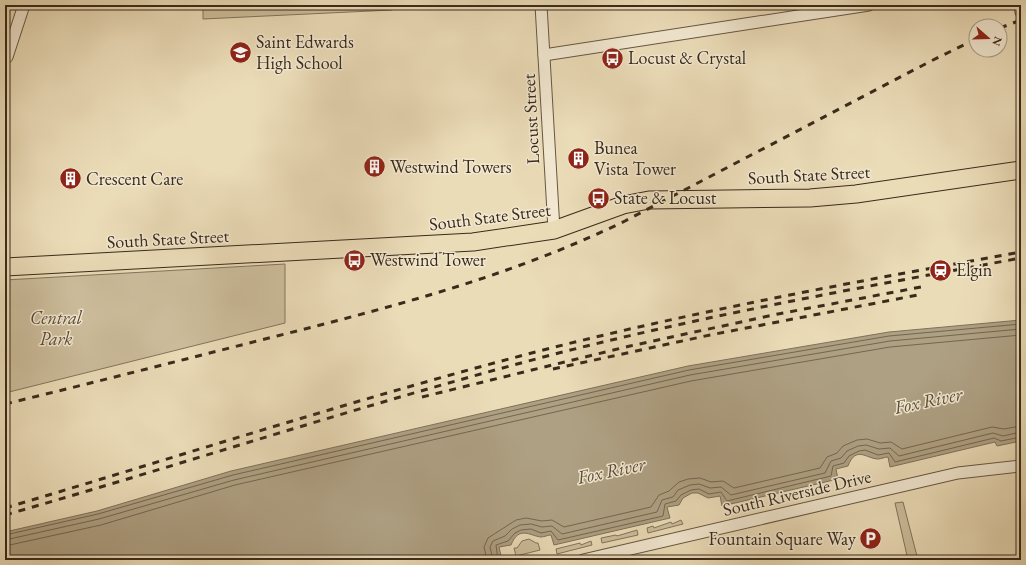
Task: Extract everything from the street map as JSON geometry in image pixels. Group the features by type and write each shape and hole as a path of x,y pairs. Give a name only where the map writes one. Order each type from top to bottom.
{"main road":[{"name":"South State Street","path":"5,267 474,242 554,230 623,205 648,200 810,198 856,194 1021,170"}],"street":[{"path":"7,57 24,5"},
{"name":"Locust Street","path":"541,5 554,230"},
{"path":"544,55 850,6 869,5"},
{"path":"1020,5 1021,12"},
{"name":"South Riverside Drive","path":"583,560 963,472 1021,466"}],"green space":[{"path":"203,5 392,5 392,10 203,19"},
{"name":"Central Park","path":"285,264 285,323 5,393 5,280"},
{"path":"903,502 918,560 908,560 895,503"},
{"path":"681,520 683,524 648,533 647,528 653,526 654,528 671,522 672,524"},
{"path":"637,530 638,535 602,543 601,538 617,536"},
{"path":"529,539 538,543 540,550 516,556 514,548 517,548 522,541"},
{"path":"591,541 592,545 557,554 556,549 580,543 581,545"}],"water":[{"name":"Fox River","path":"1021,320 1021,441 997,446 995,442 890,467 888,457 878,459 858,455 851,460 848,466 836,469 838,479 722,506 720,496 708,498 698,493 692,493 683,498 679,505 667,507 670,518 554,545 551,535 541,537 521,533 514,539 511,545 499,547 502,560 5,560 5,532 97,511 231,471 688,366 889,332"}],"railway":[{"path":"1008,25 1021,20"},
{"path":"5,404 322,325 454,288 541,258 625,221 968,43"},
{"path":"5,508 414,385 551,348 668,320 726,308 844,284 1021,252"},
{"path":"5,515 414,393 551,355 726,314 1021,258"},
{"path":"422,397 630,346 778,314 921,287"},
{"path":"553,369 710,335 923,294"}],"place":[{"name":"Saint Edwards High School","path":"240,52"},
{"name":"Locust & Crystal","path":"613,58"},
{"name":"Bunea Vista Tower","path":"579,158"},
{"name":"Westwind Towers","path":"375,167"},
{"name":"Crescent Care","path":"70,179"},
{"name":"State & Locust","path":"599,198"},
{"name":"Westwind Tower","path":"354,260"},
{"name":"Elgin","path":"941,270"},
{"name":"Fountain Square Way","path":"871,539"}]}
